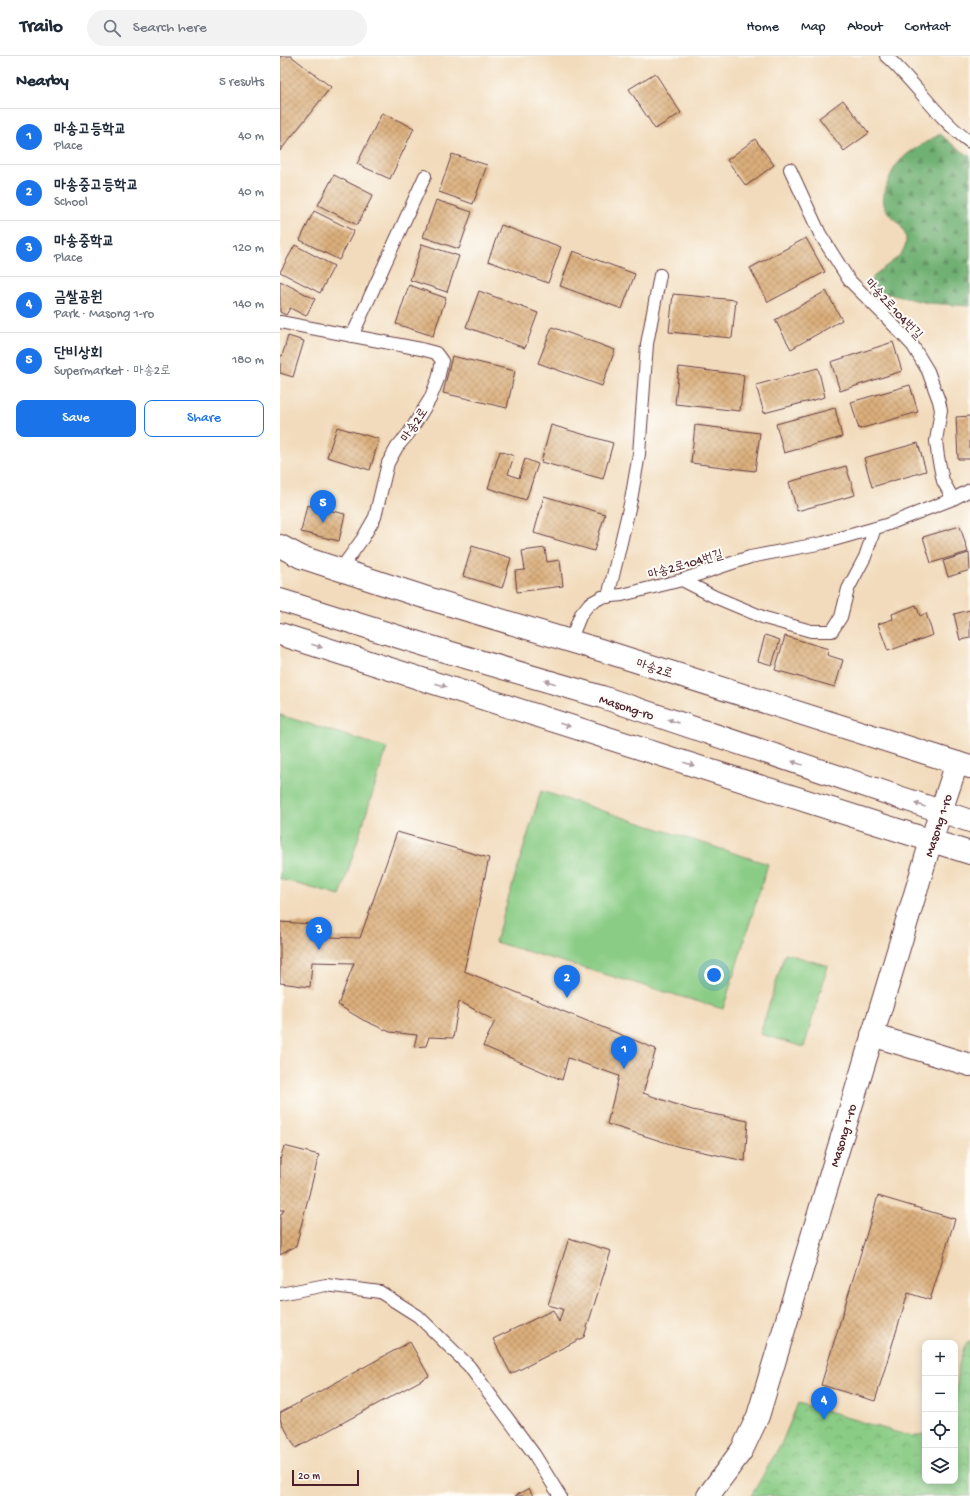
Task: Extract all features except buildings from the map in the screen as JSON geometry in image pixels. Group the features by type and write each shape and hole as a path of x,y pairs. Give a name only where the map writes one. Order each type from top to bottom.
{"street":[{"name":"마송2로","path":"280,546 301,557 424,597 570,641 963,765"},
{"name":"Masong-ro","path":"280,600 441,650 602,697 970,821"},
{"path":"280,634 970,853"},
{"name":"Masong 1-ro","path":"708,1496 742,1450 758,1416 940,812 963,765"},
{"path":"872,1035 970,1066"}],"lane":[{"path":"886,56 903,71 957,133 970,142"},
{"name":"마송2로104번길","path":"790,169 820,234 849,280 884,314 913,346 928,372 941,410 936,441 938,457 943,481 953,499"},
{"path":"352,336 425,176"},
{"path":"608,597 639,454 647,344 660,275"},
{"name":"마송2로","path":"280,322 436,353 442,361 438,379 430,399 409,433 396,447 388,463 375,517 363,538 340,570"},
{"name":"마송2로104번길","path":"570,641 582,614 589,604 602,597 622,595 682,580 750,557 823,543 875,528 953,499 970,490"},
{"path":"682,580 715,597 765,618 811,631 832,632 842,617 848,589 865,557 875,528"},
{"path":"280,1294 326,1285 380,1292 418,1316 469,1366 534,1454 560,1496"}],"green space":[{"path":"940,134 957,148 970,156 970,306 928,303 875,291 870,285 877,273 895,260 900,254 906,241 906,236 900,224 887,211 884,205 884,194 890,177 900,161 914,149"},
{"path":"280,715 387,748 340,896 280,879"},
{"path":"541,791 768,864 723,1009 495,942"},
{"path":"785,953 828,966 804,1047 760,1034"},
{"path":"970,1340 970,1496 751,1496 782,1442 798,1403 909,1436 922,1434 922,1484 958,1484 958,1375 964,1347"}],"place":[{"name":"단비상회","path":"323,523"},
{"name":"마송중학교","path":"319,950"},
{"name":"마송중고등학교","path":"567,998"},
{"name":"마송고등학교","path":"624,1069"},
{"name":"금쌀공원","path":"824,1420"}]}
